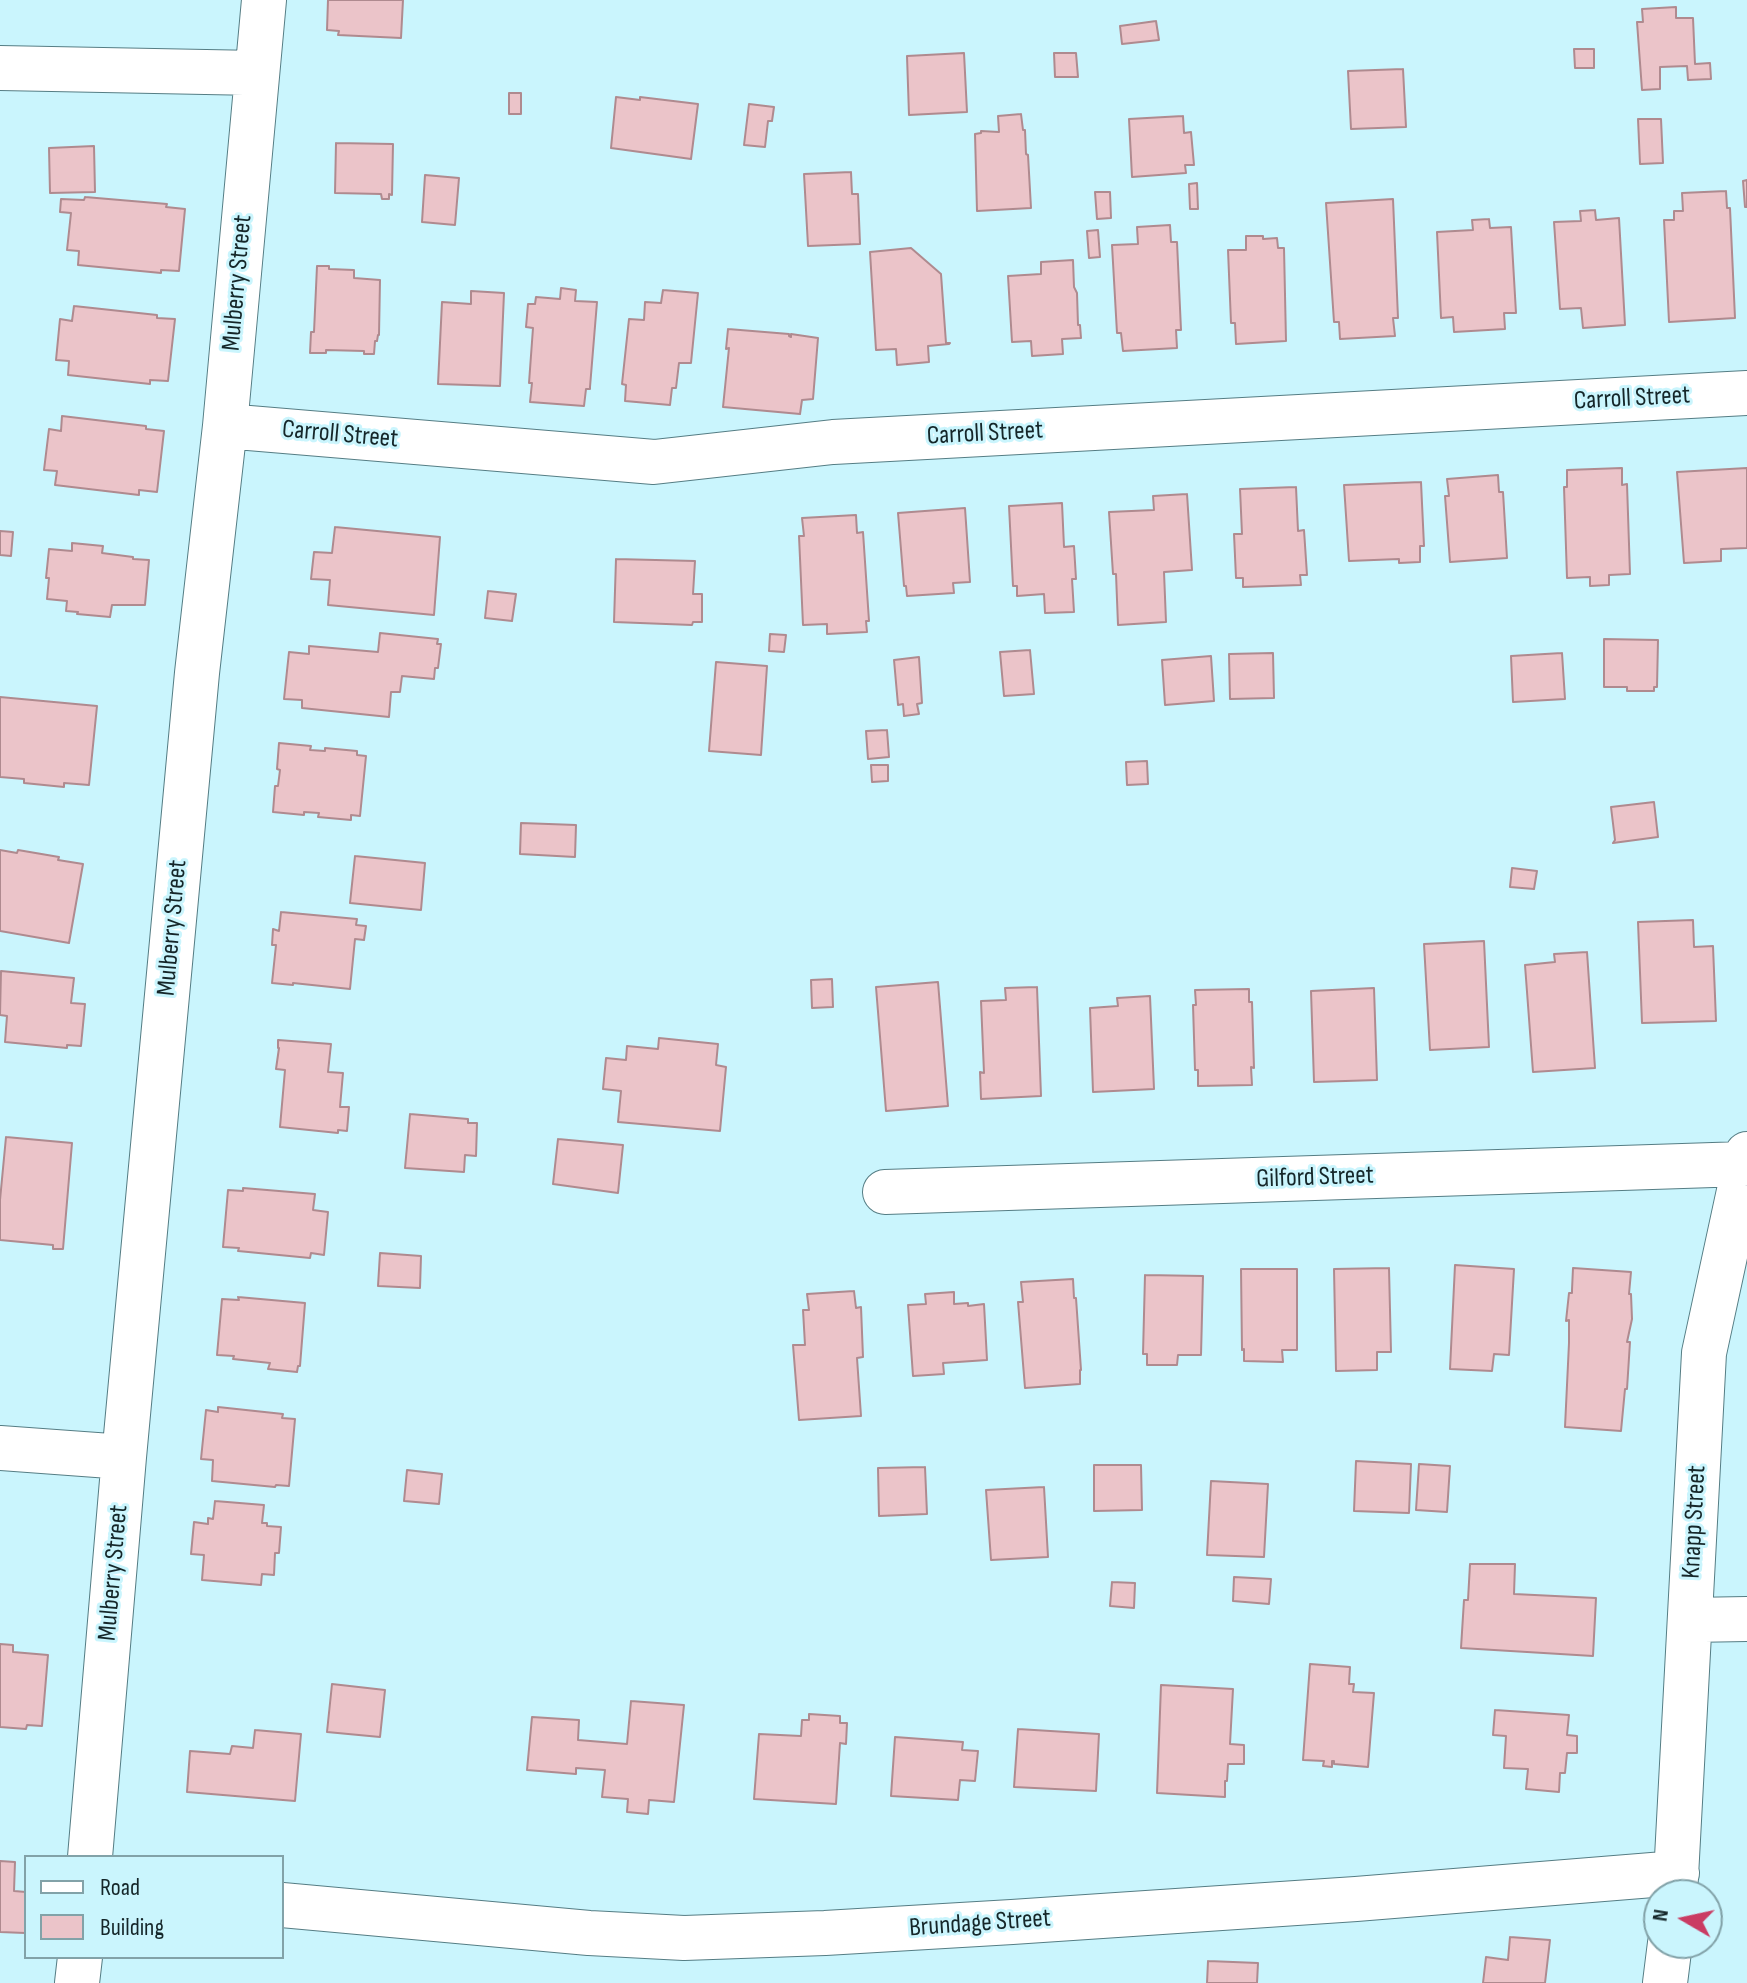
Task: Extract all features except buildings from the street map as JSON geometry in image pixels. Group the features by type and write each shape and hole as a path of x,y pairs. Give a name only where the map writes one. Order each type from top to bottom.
{"street":[{"name":"Mulberry Street","path":"90,1855 197,673 225,426 264,0"},
{"path":"0,68 257,73"},
{"name":"Carroll Street","path":"225,426 654,462 833,442 1747,393"},
{"name":"Gilford Street","path":"885,1192 1745,1159"},
{"name":"Knapp Street","path":"1676,1879 1704,1353 1745,1159"},
{"path":"0,1448 124,1457"},
{"path":"1690,1620 1747,1619"},
{"name":"Brundage Street","path":"284,1905 589,1933 684,1938 825,1933 1356,1899 1643,1886"},
{"path":"77,1983 80,1959"},
{"path":"1665,1983 1668,1959"}]}
